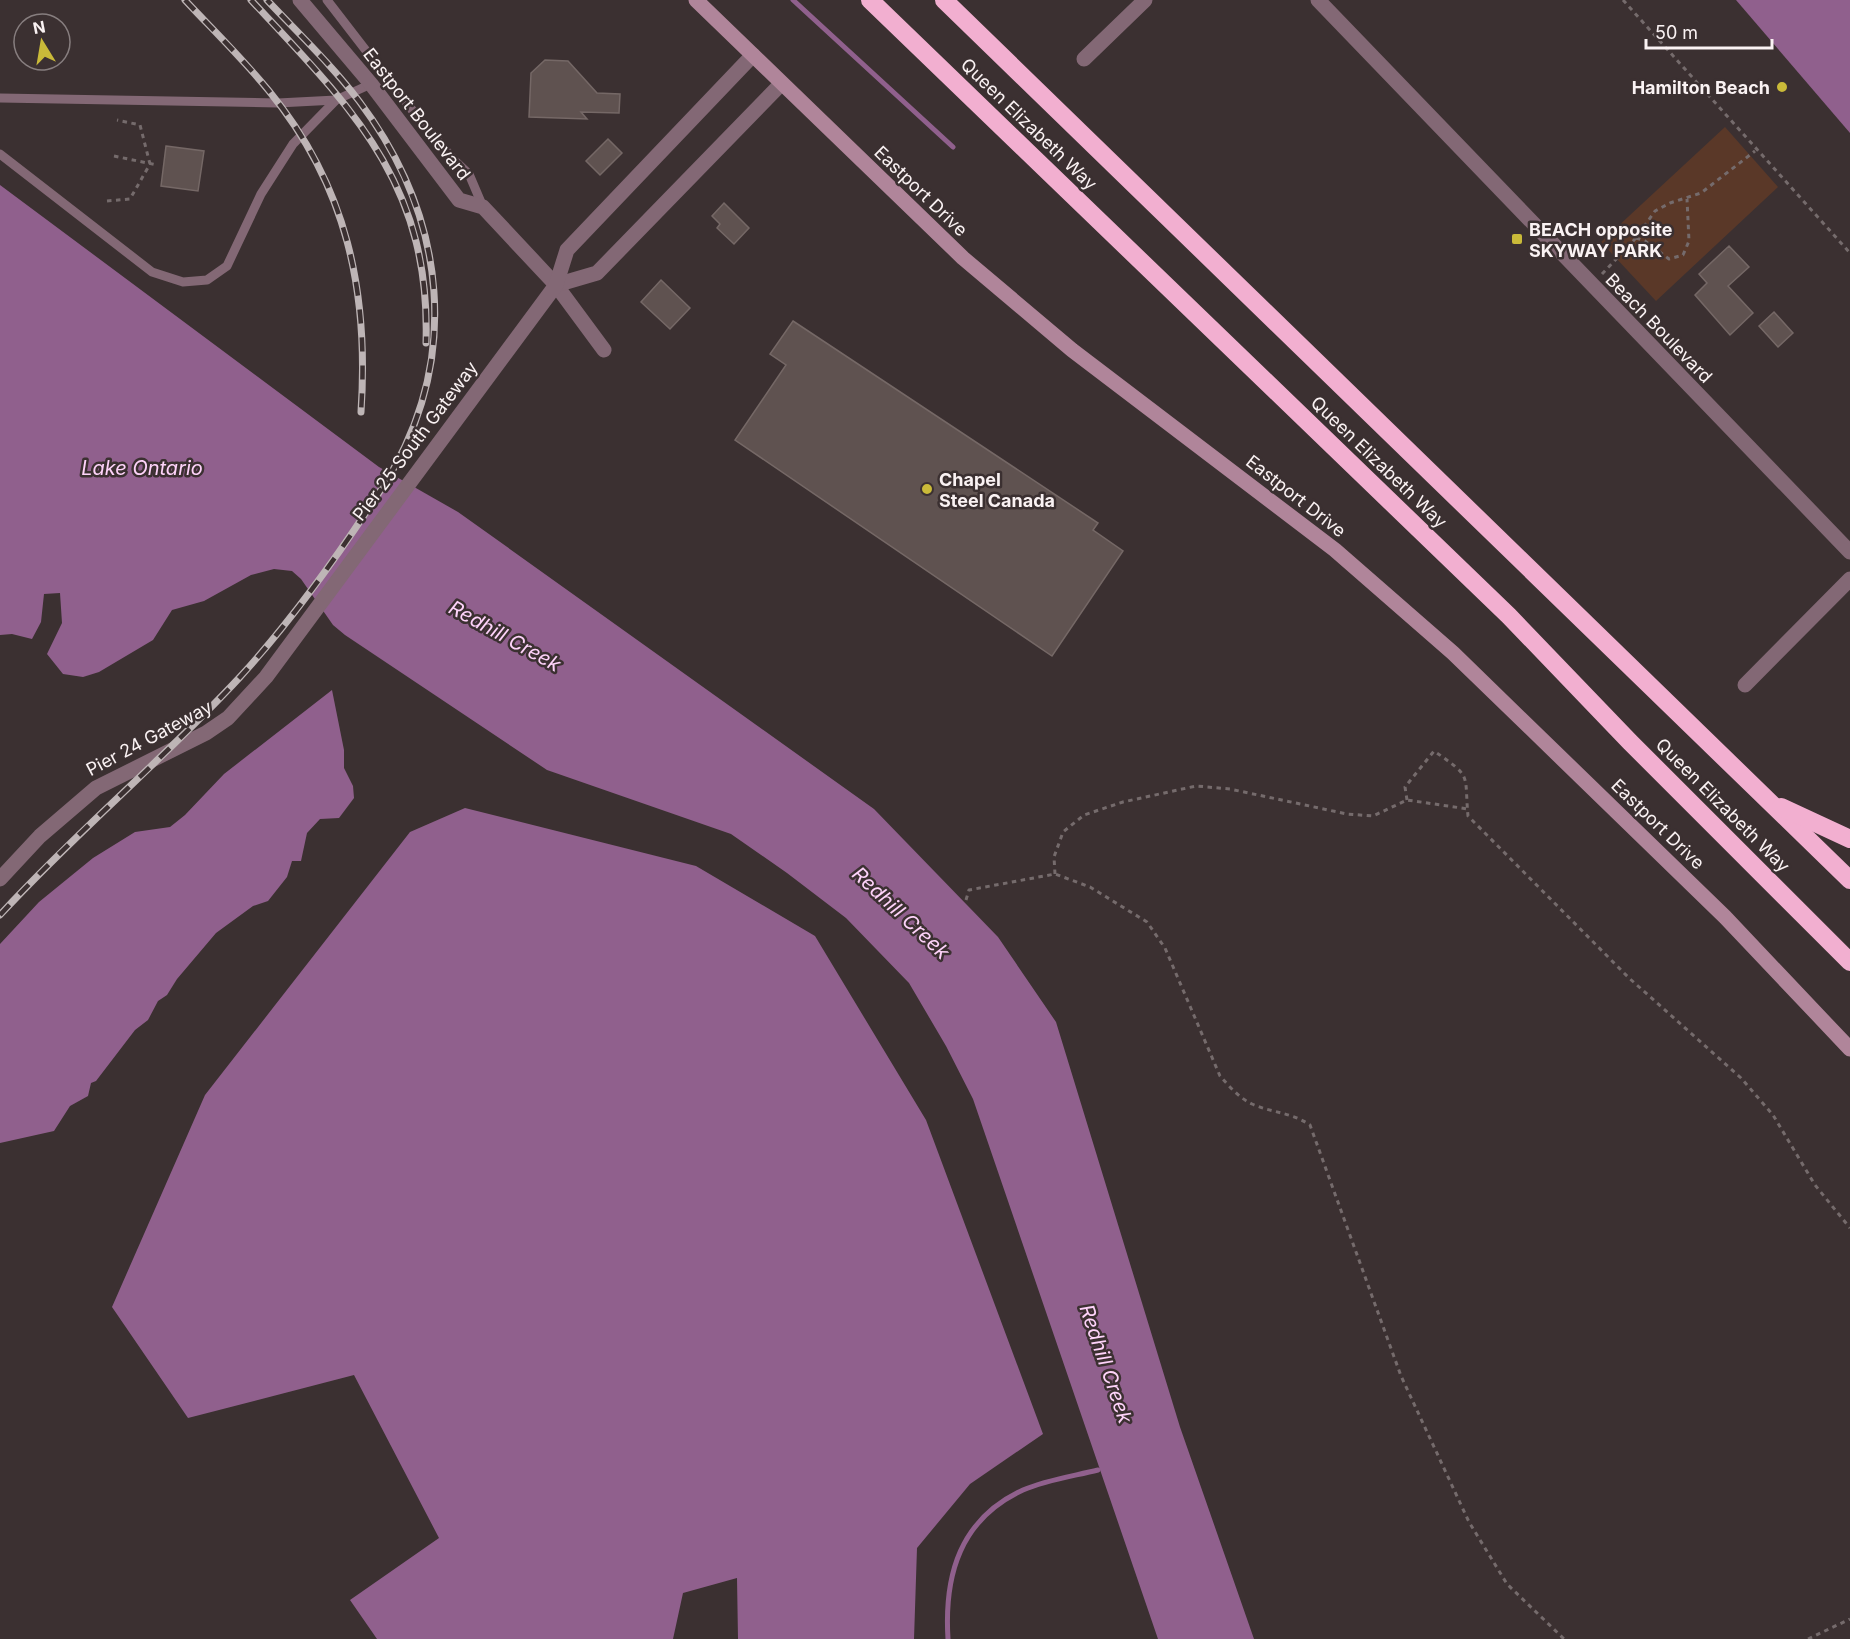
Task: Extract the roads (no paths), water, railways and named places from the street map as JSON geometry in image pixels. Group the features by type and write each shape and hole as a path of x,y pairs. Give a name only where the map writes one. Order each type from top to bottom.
{"highway":[{"name":"Queen Elizabeth Way","path":"870,0 1509,616 1630,742 1850,962"},
{"name":"Queen Elizabeth Way","path":"944,0 1850,880"},
{"path":"1772,803 1844,834 1850,840"}],"main road":[{"name":"Eastport Drive","path":"696,0 937,234 1055,336 1283,509 1411,615 1725,916 1850,1049"}],"street":[{"name":"Eastport Boulevard","path":"300,0 370,84 459,200 483,207 556,285 604,350"},
{"path":"1083,59 1145,0"},
{"name":"Beach Boulevard","path":"1318,0 1590,286 1850,552"},
{"name":"Pier 25 South Gateway","path":"307,622 556,285 567,250 753,55"},
{"path":"556,285 597,273 781,84"},
{"path":"1745,685 1850,579"},
{"name":"Pier 24 Gateway","path":"0,879 40,836 96,788 207,733 228,718 266,677 307,622"}],"lane":[{"path":"327,0 408,105 453,159 470,174 483,207"},
{"path":"0,154 152,272 183,282 207,280 227,266 261,194 293,144 336,100 370,84"},
{"path":"0,98 253,103 336,100"}],"water":[{"path":"1736,0 1850,0 1850,133"},
{"path":"0,185 379,467 458,512 874,809 998,937 1056,1022 1180,1427 1254,1639 1158,1639 973,1099 946,1046 909,983 846,918 731,834 547,770 345,635 333,625 301,579 292,571 274,569 251,575 204,601 172,610 153,640 99,672 83,677 63,674 47,654 62,623 60,593 44,594 41,622 32,639 12,634 0,635"},
{"path":"332,690 344,750 344,768 353,786 354,798 339,818 320,819 307,833 301,861 292,861 287,877 268,901 253,906 216,933 177,979 167,995 158,1001 148,1020 135,1030 96,1081 91,1083 88,1096 70,1106 54,1131 0,1143 0,944 39,902 93,858 135,832 170,827 185,815 224,774"},
{"path":"465,808 696,866 815,936 926,1120 1043,1434 970,1484 917,1548 914,1639 738,1639 737,1578 683,1593 673,1639 377,1639 350,1600 439,1538 354,1375 188,1418 112,1307 205,1095 410,832"}],"waterway":[{"path":"793,0 953,147"},
{"path":"948,1639 947,1615 953,1571 960,1551 984,1517 1002,1502 1023,1490 1098,1470"}],"railway":[{"path":"185,0 259,79 296,127 317,164 334,203 347,242 356,283 363,368 361,412"},
{"path":"251,0 322,77 352,114 378,152 399,193 415,238 424,287 426,343"},
{"path":"0,915 59,854 211,708 278,633 332,561 382,488 408,440 425,390 434,341 434,291 426,241 411,193 389,146 359,101 326,62 267,0"}],"place":[{"name":"Hamilton Beach","path":"1782,87"},
{"name":"BEACH opposite SKYWAY PARK","path":"1517,239"},
{"name":"Chapel Steel Canada","path":"927,489"}],"water label":[{"name":"Lake Ontario","path":"142,468"},
{"name":"Redhill Creek","path":"505,636"},
{"name":"Redhill Creek","path":"901,913"},
{"name":"Redhill Creek","path":"1106,1364"}]}
